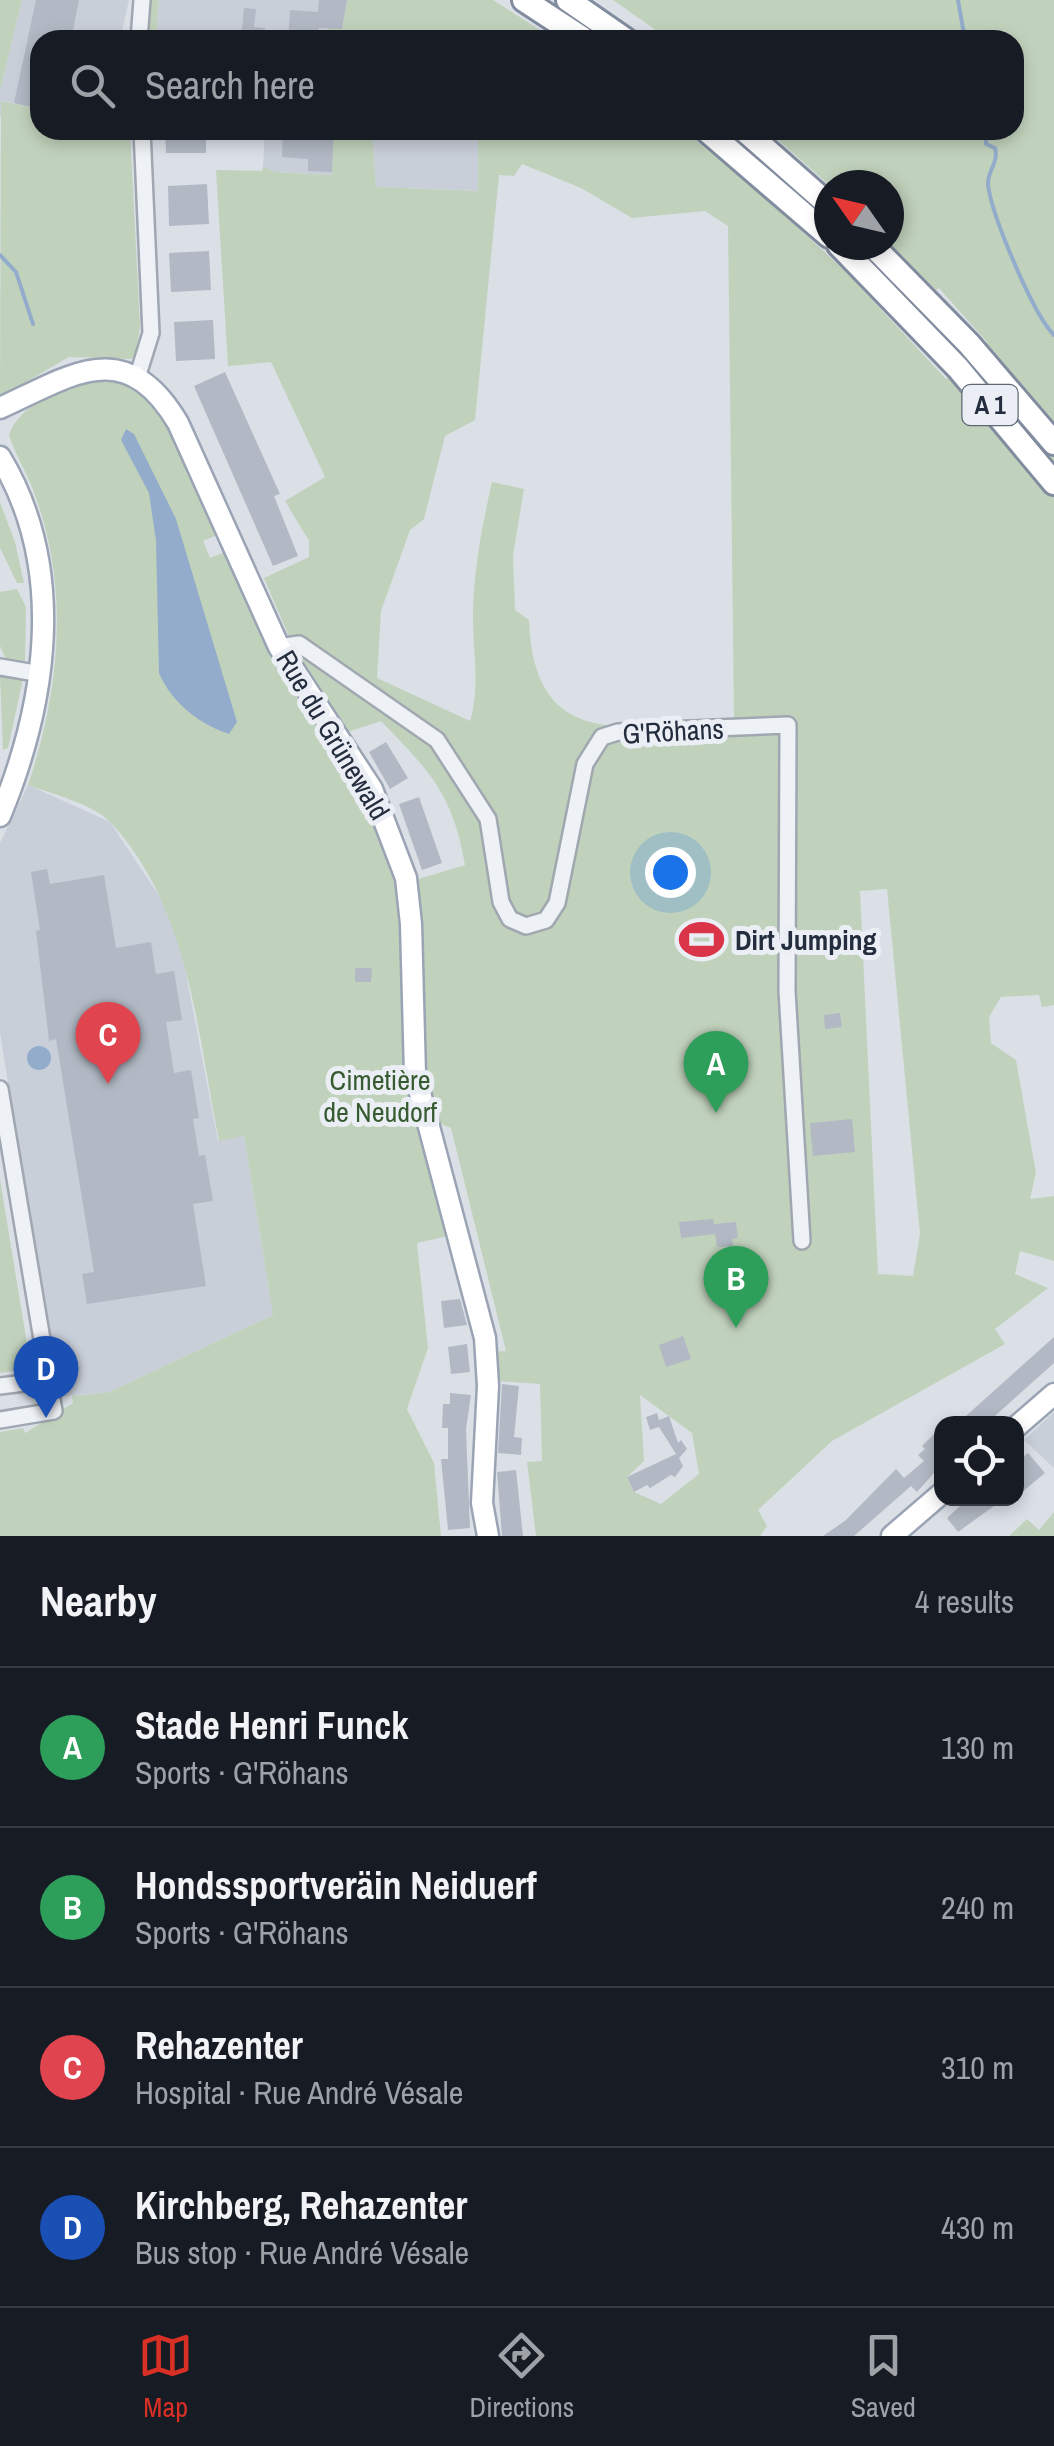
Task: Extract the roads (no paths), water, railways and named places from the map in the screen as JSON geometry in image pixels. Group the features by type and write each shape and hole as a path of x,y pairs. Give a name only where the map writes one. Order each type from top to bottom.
{"highway":[{"path":"524,0 570,30"},
{"path":"568,0 612,30"},
{"path":"590,0 634,30"},
{"path":"718,140 814,223"},
{"path":"755,140 814,192"},
{"name":"A 1","path":"857,260 930,321 1054,444"},
{"name":"A 1","path":"883,260 1054,483"}],"main road":[{"path":"0,408 56,379 88,369 137,378"},
{"name":"Rue du Grünewald","path":"137,378 161,398 178,423 279,648 372,789 406,878 415,1074 485,1338 488,1386 482,1503 488,1536"},
{"path":"0,425 32,394"},
{"path":"0,456 34,540 44,618 41,674 28,741 0,816"},
{"path":"1024,1420 1054,1394"},
{"path":"892,1536 934,1500"}],"street":[{"path":"140,30 142,0"},
{"path":"137,378 151,333 142,140"},
{"name":"G'Röhans","path":"279,648 299,644 436,740 488,818 500,902 510,918 526,926 546,920 556,902 585,764 602,736 788,724 787,991 802,1241"},
{"path":"0,667 41,674"},
{"path":"0,1089 54,1411 0,1420"},
{"path":"0,1386 48,1380"}],"water":[{"path":"126,429 134,434 176,519 237,722 229,734 188,711 171,694 159,673 156,541 149,493 121,440"},
{"path":"39,1046 48,1049 48,1067 39,1070 30,1067 27,1058 30,1049"}],"waterway":[{"path":"958,0 963,30"},
{"path":"986,140 996,153 988,185 997,219 1025,286 1054,335"},
{"path":"0,255 16,272 33,324"}],"place":[{"name":"Dirt Jumping","path":"702,940"},
{"name":"Rehazenter","path":"108,1084"},
{"name":"Stade Henri Funck","path":"716,1113"},
{"name":"Hondssportveräin Neiduerf","path":"736,1328"},
{"name":"Kirchberg, Rehazenter","path":"46,1418"}],"park label":[{"name":"Cimetière de Neudorf","path":"380,1096"}]}
